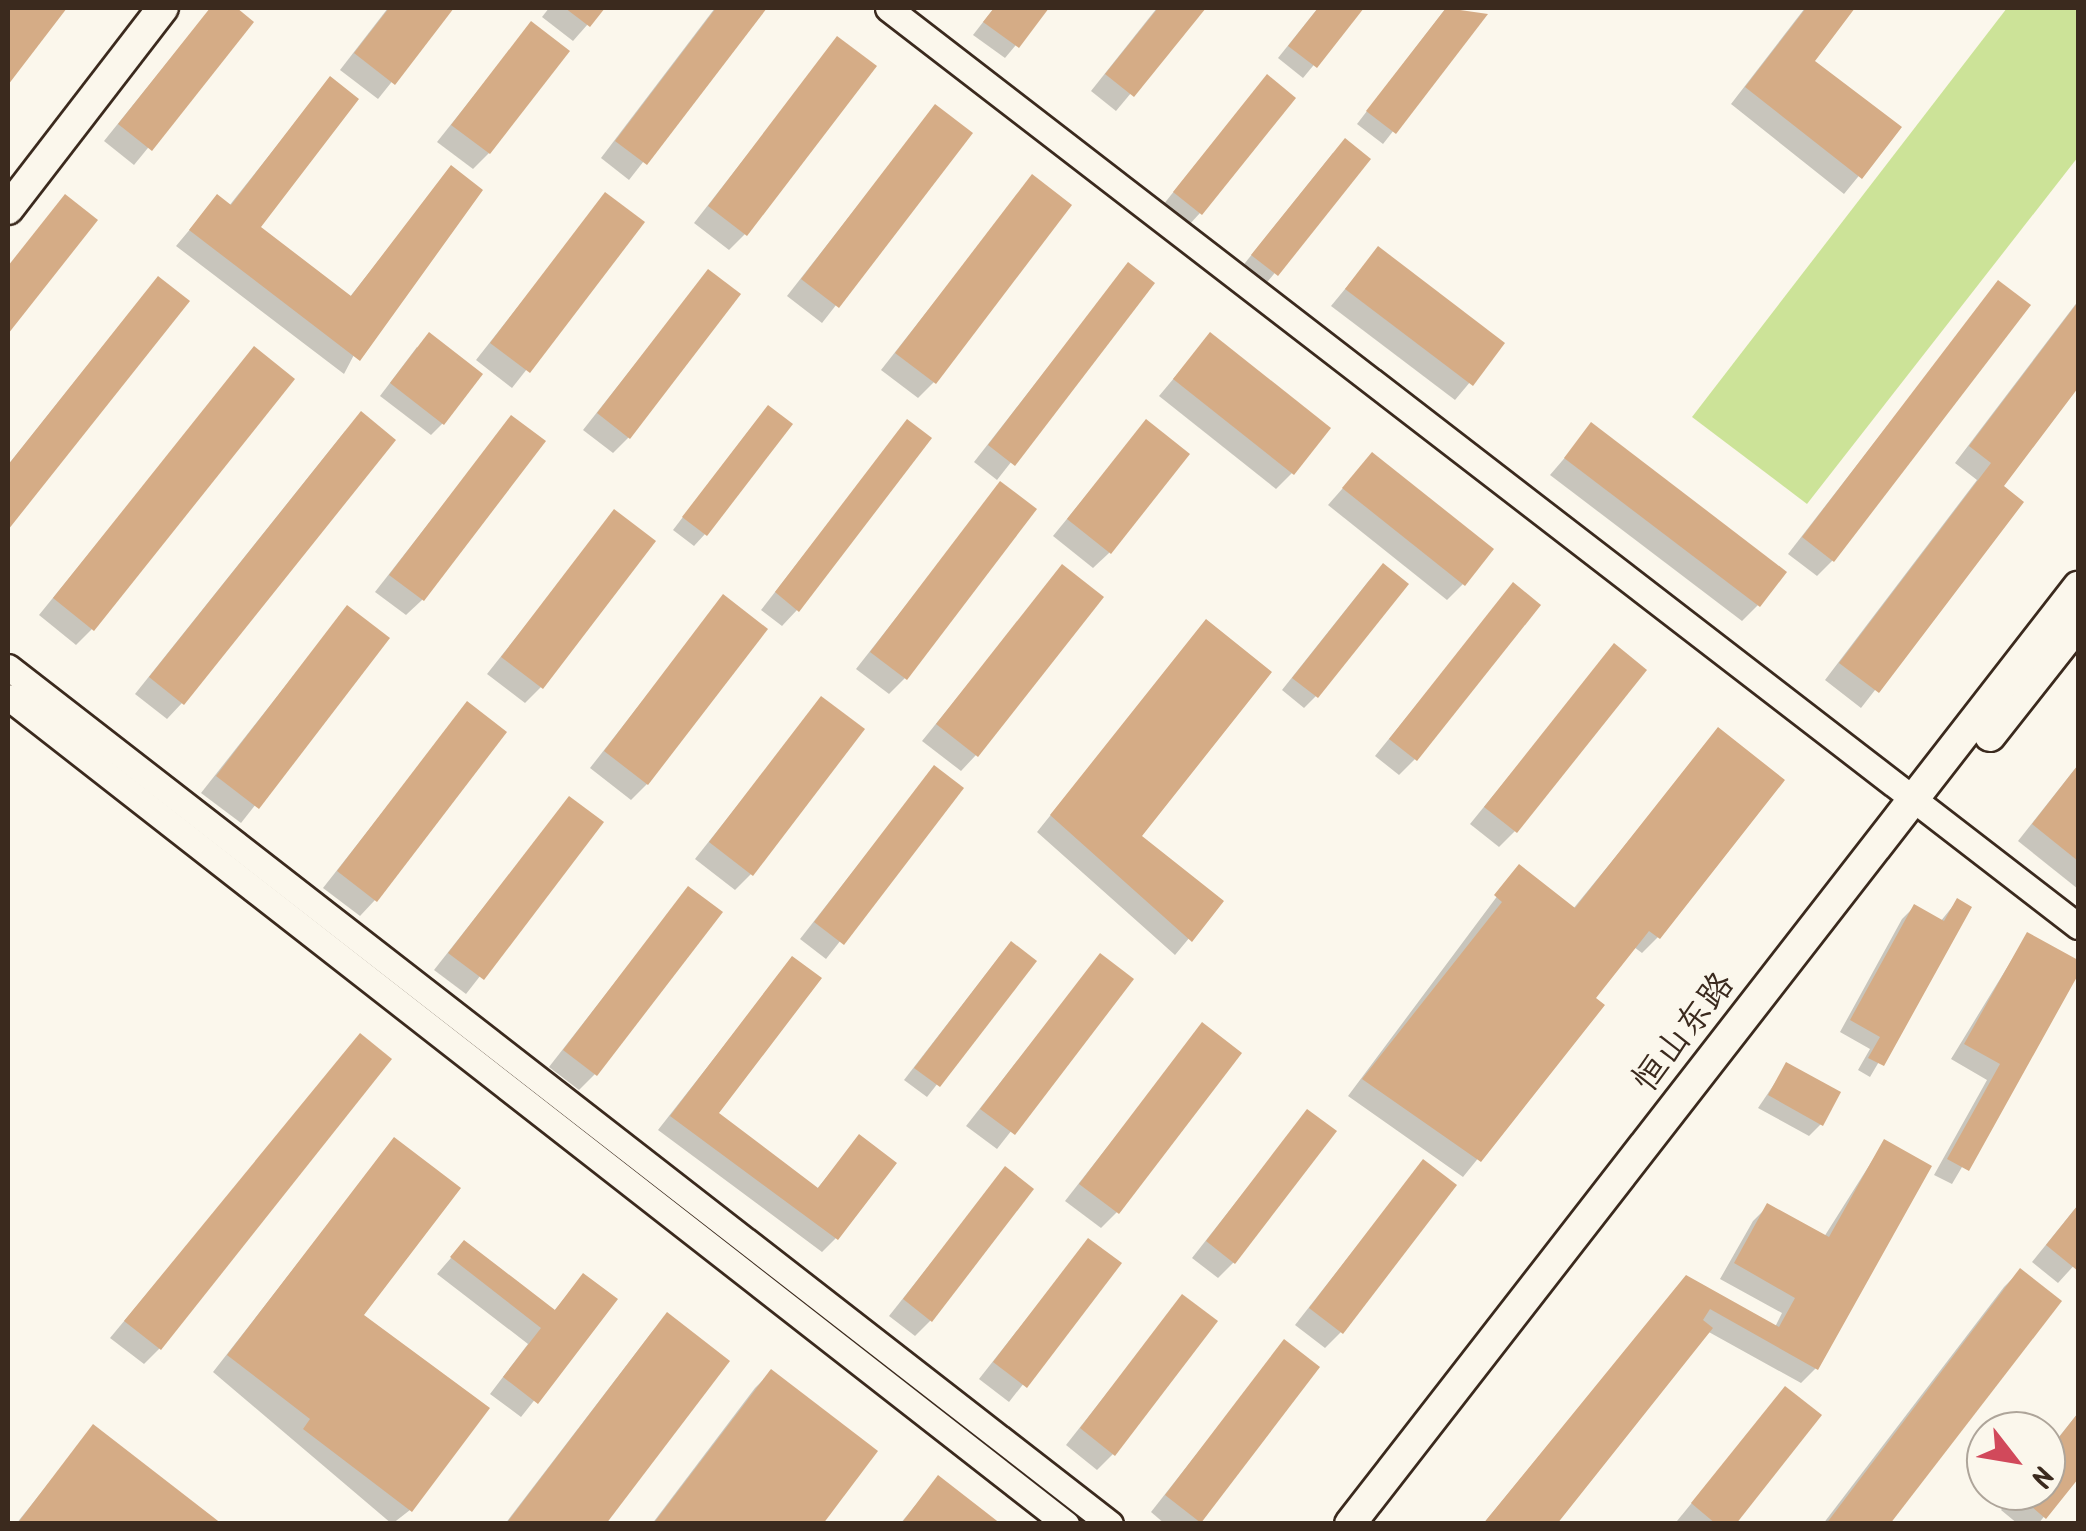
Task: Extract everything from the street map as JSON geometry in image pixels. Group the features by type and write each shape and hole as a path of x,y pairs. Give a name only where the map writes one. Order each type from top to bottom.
{"main road":[{"path":"8,178 140,8"},
{"path":"8,209 163,8"},
{"name":"恒山东路","path":"1369,1524 1923,805 2078,587"},
{"name":"恒山东路","path":"1350,1524 1923,805 2078,624"}],"street":[{"path":"888,8 2078,926"},
{"path":"8,668 1110,1524"},
{"path":"8,697 1066,1524"}],"green space":[{"path":"2007,8 2078,8 2078,157 1807,504 1692,417"}],"building":[{"path":"8,8 67,8 8,85"},
{"path":"210,8 237,8 254,22 152,151 118,124"},
{"path":"389,8 454,8 395,85 354,53"},
{"path":"565,8 605,8 590,27"},
{"path":"716,8 767,8 647,165 615,141"},
{"path":"994,8 1049,8 1019,48 983,22"},
{"path":"1158,8 1206,8 1134,97 1105,74"},
{"path":"1318,8 1364,8 1317,68 1288,46"},
{"path":"1446,8 1488,14 1396,134 1366,111"},
{"path":"1806,8 1855,8 1815,61 1902,127 1862,179 1745,87"},
{"path":"531,21 570,51 490,154 451,125"},
{"path":"837,36 877,66 747,236 708,206"},
{"path":"1267,74 1296,98 1202,215 1173,192"},
{"path":"330,76 359,99 261,227 351,296 451,165 483,190 360,361 189,230 217,194 231,205"},
{"path":"935,104 973,133 839,308 801,279"},
{"path":"1345,138 1371,159 1278,276 1251,255"},
{"path":"1032,174 1072,205 936,384 895,353"},
{"path":"605,192 645,222 530,373 490,343"},
{"path":"65,194 98,220 8,334 8,266"},
{"path":"1378,246 1505,343 1473,386 1345,289"},
{"path":"1128,262 1155,283 1015,466 988,445"},
{"path":"708,269 741,294 630,439 597,413"},
{"path":"158,276 190,301 8,530 8,465"},
{"path":"1998,280 2031,305 1834,562 1802,537"},
{"path":"2078,302 2078,388 2004,486 2024,502 1879,693 1839,663 1991,463 1969,446"},
{"path":"429,332 483,374 444,425 390,383"},
{"path":"1210,332 1331,428 1294,475 1173,379"},
{"path":"254,346 295,379 94,631 53,598"},
{"path":"768,405 793,424 707,536 682,517"},
{"path":"361,411 396,440 184,705 149,677"},
{"path":"511,415 546,441 424,601 389,575"},
{"path":"907,419 932,438 799,612 775,592"},
{"path":"1146,419 1190,454 1111,554 1067,519"},
{"path":"1591,422 1787,572 1760,607 1564,458"},
{"path":"1372,452 1494,549 1465,586 1342,488"},
{"path":"1000,481 1037,509 907,680 870,652"},
{"path":"614,509 656,541 543,689 501,657"},
{"path":"1383,563 1409,584 1318,698 1292,678"},
{"path":"1062,564 1104,597 978,757 936,724"},
{"path":"1513,582 1541,605 1417,761 1389,739"},
{"path":"723,594 768,629 648,785 604,751"},
{"path":"347,605 390,638 259,809 216,776"},
{"path":"1206,619 1272,672 1142,836 1224,901 1192,942 1050,815"},
{"path":"1614,643 1647,670 1517,833 1484,807"},
{"path":"821,696 865,729 753,876 709,842"},
{"path":"467,701 507,732 377,902 337,871"},
{"path":"1718,727 1785,780 1660,939 1649,931 1596,998 1605,1005 1481,1162 1362,1079 1502,902 1494,895 1519,864 1575,908"},
{"path":"934,765 964,788 844,945 814,922"},
{"path":"2078,765 2078,861 2032,824"},
{"path":"569,796 604,822 484,980 448,953"},
{"path":"688,886 723,912 597,1076 563,1050"},
{"path":"1957,898 1972,907 1884,1066 1868,1058 1880,1037 1850,1020 1914,904 1944,921"},
{"path":"2027,932 2078,960 2078,975 1969,1171 1947,1159 2000,1064 1964,1044"},
{"path":"1011,941 1037,961 940,1087 914,1068"},
{"path":"1100,953 1134,979 1015,1135 980,1109"},
{"path":"792,956 822,978 719,1113 818,1188 859,1134 897,1163 838,1240 670,1116"},
{"path":"1202,1022 1242,1053 1119,1214 1079,1184"},
{"path":"360,1033 392,1059 161,1350 124,1321"},
{"path":"1786,1062 1841,1092 1823,1126 1768,1095"},
{"path":"1307,1109 1337,1131 1235,1264 1206,1241"},
{"path":"394,1137 461,1188 364,1315 490,1408 412,1512 303,1429 310,1419 227,1355"},
{"path":"1884,1139 1932,1166 1818,1370 1710,1309 1703,1320 1713,1328 1557,1524 1483,1524 1686,1275 1779,1327 1795,1298 1734,1263 1767,1203 1829,1237"},
{"path":"1423,1159 1457,1185 1343,1334 1309,1308"},
{"path":"1005,1166 1034,1189 932,1322 903,1299"},
{"path":"2078,1205 2078,1271 2046,1245"},
{"path":"1088,1238 1122,1263 1027,1388 993,1362"},
{"path":"464,1240 555,1310 583,1273 618,1299 538,1404 503,1377 541,1328 450,1257"},
{"path":"2020,1268 2062,1301 1977,1411 1966,1411 1966,1425 1890,1524 1826,1524"},
{"path":"1182,1294 1218,1321 1115,1456 1080,1428"},
{"path":"667,1312 730,1361 606,1524 506,1524"},
{"path":"1284,1339 1320,1367 1201,1523 1165,1495"},
{"path":"771,1369 878,1451 823,1524 653,1524"},
{"path":"1785,1386 1822,1415 1736,1524 1716,1524 1691,1503"},
{"path":"2078,1413 2078,1479 2066,1494 2066,1428"},
{"path":"93,1424 222,1524 17,1524"},
{"path":"938,1475 1001,1524 901,1524"},
{"path":"2037,1511 2052,1511 2046,1519"}]}
